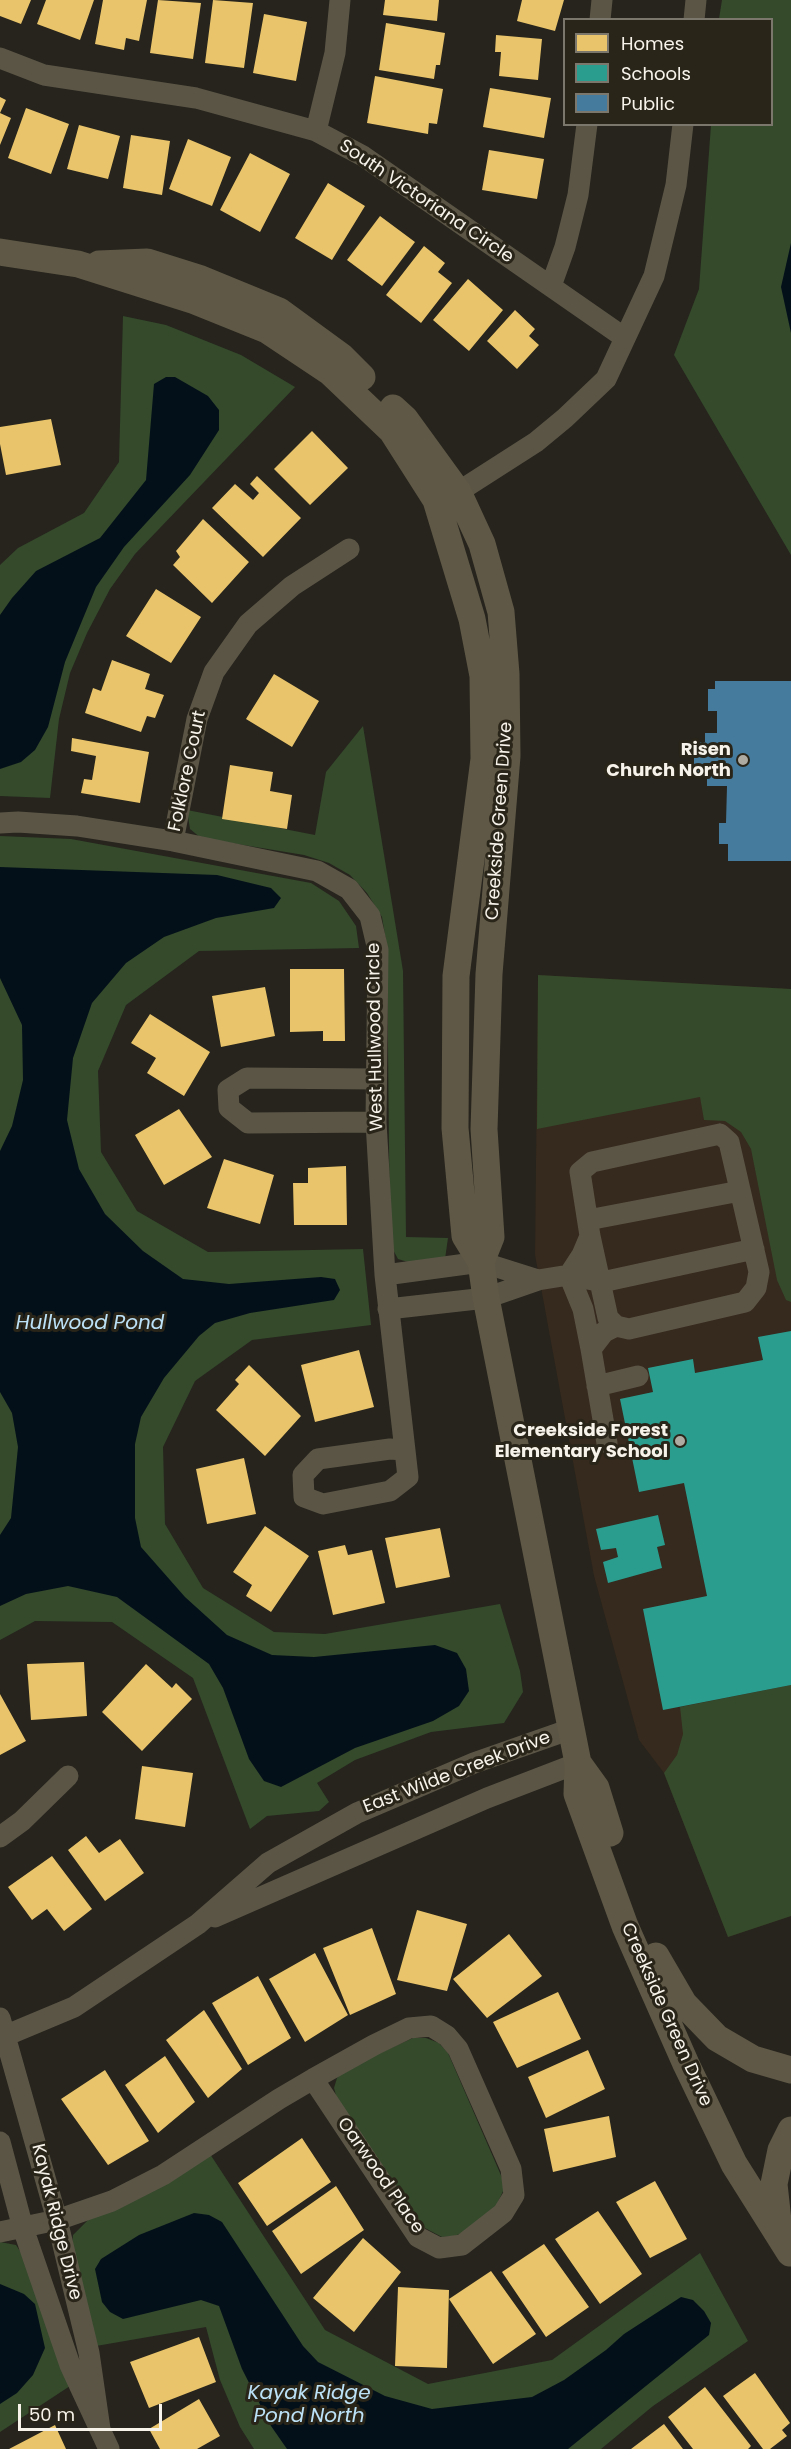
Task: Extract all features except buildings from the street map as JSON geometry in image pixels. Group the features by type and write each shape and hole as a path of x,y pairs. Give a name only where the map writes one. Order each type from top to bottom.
{"main road":[{"name":"Creekside Green Drive","path":"0,252 78,264 195,301 267,330 330,372 392,431 447,496 482,544 501,612 506,674 507,756 489,974 484,1129 491,1237 481,1262 486,1298 578,1763 577,1794 629,1936 734,2164 790,2254"},
{"name":"Creekside Green Drive","path":"578,1763 596,1788 646,1933 661,1966 684,2004 717,2038 736,2050 772,2066 791,2070"},
{"path":"790,2254 776,2218 774,2184 781,2150 791,2130"}],"street":[{"path":"316,130 335,53 340,0"},
{"path":"600,18 602,0"},
{"path":"694,18 696,0"},
{"name":"South Victoriana Circle","path":"0,58 44,75 196,98 316,130 363,156 625,338"},
{"path":"551,286 565,247 578,195 587,126"},
{"path":"447,496 511,459 565,418 606,379 654,276 676,185 682,126"},
{"name":"Folklore Court","path":"173,841 197,719 214,672 248,624 292,586 349,549"},
{"name":"West Hullwood Circle","path":"0,824 18,822 77,826 173,841 317,871 349,889 370,916 378,950 376,1122 385,1275 408,1477 390,1491 323,1504 304,1497 303,1475 318,1460 390,1449 404,1450"},
{"path":"376,1080 247,1078 228,1090 229,1108 248,1123 376,1122"},
{"path":"720,1134 729,1142 740,1191 759,1272 756,1288 745,1302 629,1329 616,1326 608,1318 580,1172 592,1162 720,1134"},
{"path":"589,1228 740,1191"},
{"path":"569,1275 582,1255 589,1228"},
{"path":"388,1310 486,1298 538,1280 569,1275 602,1282 753,1249"},
{"path":"385,1275 481,1262 538,1280"},
{"path":"569,1275 583,1309 607,1443"},
{"path":"591,1349 604,1332 616,1326"},
{"path":"597,1386 638,1377"},
{"name":"East Wilde Creek Drive","path":"2,2031 74,2007 198,1924 268,1863 357,1813 474,1763 571,1729"},
{"name":"East Wilde Creek Drive","path":"198,1924 487,1798 578,1763"},
{"path":"0,1837 22,1821 68,1776"},
{"name":"Oarwood Place","path":"0,2232 57,2220 112,2201 163,2175 313,2079 409,2028 431,2026 447,2036 458,2049 511,2169 514,2195 503,2213 462,2245 438,2248 418,2237 313,2079"},
{"name":"Kayak Ridge Drive","path":"2,2031 57,2220 89,2353 100,2429"},
{"name":"Kayak Ridge Drive","path":"0,2142 23,2228 70,2365 109,2449"}],"shaded area":[{"name":"Creekside Forest Elementary School","path":"538,975 791,989 791,1916 728,1937 664,1773 639,1740 594,1576 535,1255"}],"green space":[{"path":"722,0 791,0 791,555 674,355 699,289 711,126 773,126 773,18 719,18"},
{"path":"123,316 166,325 241,355 295,387 135,554 110,589 87,633 70,673 59,719 50,798 0,796 0,565 18,548 84,513 119,462"},
{"path":"363,726 403,971 406,1237 448,1238 445,1259 411,1263 398,1259 390,1244 387,947 382,917 367,893 350,875 329,863 304,855 201,838 190,829 187,810 315,835 326,772"},
{"name":"Hullwood Pond","path":"0,836 71,839 311,883 339,901 356,926 359,948 199,951 126,1005 98,1071 101,1152 137,1211 208,1252 363,1249 371,1325 252,1340 195,1381 163,1447 165,1524 203,1588 274,1632 325,1634 500,1604 520,1671 523,1692 504,1723 431,1732 355,1760 317,1783 329,1802 319,1811 267,1816 250,1829 193,1678 112,1622 35,1621 0,1640"},
{"path":"538,975 791,989 791,1302 786,1300 777,1280 751,1149 741,1132 725,1121 704,1120 700,1097 537,1129"},
{"path":"791,1685 791,1916 728,1937 664,1773 677,1755 683,1734 680,1707"},
{"path":"413,2038 426,2038 439,2043 448,2053 503,2180 504,2189 496,2206 466,2231 455,2236 442,2237 423,2227 337,2099 334,2088 337,2078 345,2069"},
{"path":"210,2154 325,2330 428,2384 552,2360 700,2253 748,2341 653,2406 601,2449 254,2449 240,2427 220,2380 206,2327 96,2346 72,2245 73,2235 88,2220"},
{"path":"0,2242 16,2245 24,2257 70,2386 0,2432"}],"water":[{"path":"791,243 791,333 781,287"},
{"path":"166,377 175,377 208,396 219,410 219,430 190,475 124,547 96,587 65,662 48,727 35,750 21,762 0,769 0,615 36,571 100,538 146,480 154,384"},
{"name":"Hullwood Pond","path":"0,867 217,875 271,888 281,898 274,908 216,918 164,937 126,963 92,1003 73,1058 67,1120 79,1169 105,1214 143,1251 183,1279 229,1284 321,1277 335,1279 340,1290 334,1300 250,1313 215,1323 199,1336 164,1378 141,1417 135,1444 135,1518 141,1547 185,1597 227,1635 272,1655 314,1657 435,1645 457,1653 466,1669 469,1691 459,1706 433,1721 355,1748 281,1787 264,1781 249,1759 223,1688 209,1664 117,1597 68,1586 26,1594 0,1606 0,1535 11,1518 18,1447 12,1413 0,1392 0,1151 12,1126 23,1080 22,1025 0,978"},
{"name":"Kayak Ridge Pond North","path":"194,2213 209,2215 222,2222 303,2346 318,2362 385,2396 432,2409 532,2397 564,2380 624,2334 681,2297 693,2300 704,2311 711,2323 709,2335 568,2449 287,2449 271,2426 242,2369 219,2306 201,2300 123,2319 110,2312 102,2302 95,2269 101,2259 139,2235"},
{"path":"0,2284 24,2294 35,2304 45,2348 33,2375 17,2393 0,2404"}],"place":[{"name":"Risen Church North","path":"743,760"},
{"name":"Creekside Forest Elementary School","path":"680,1441"}]}
